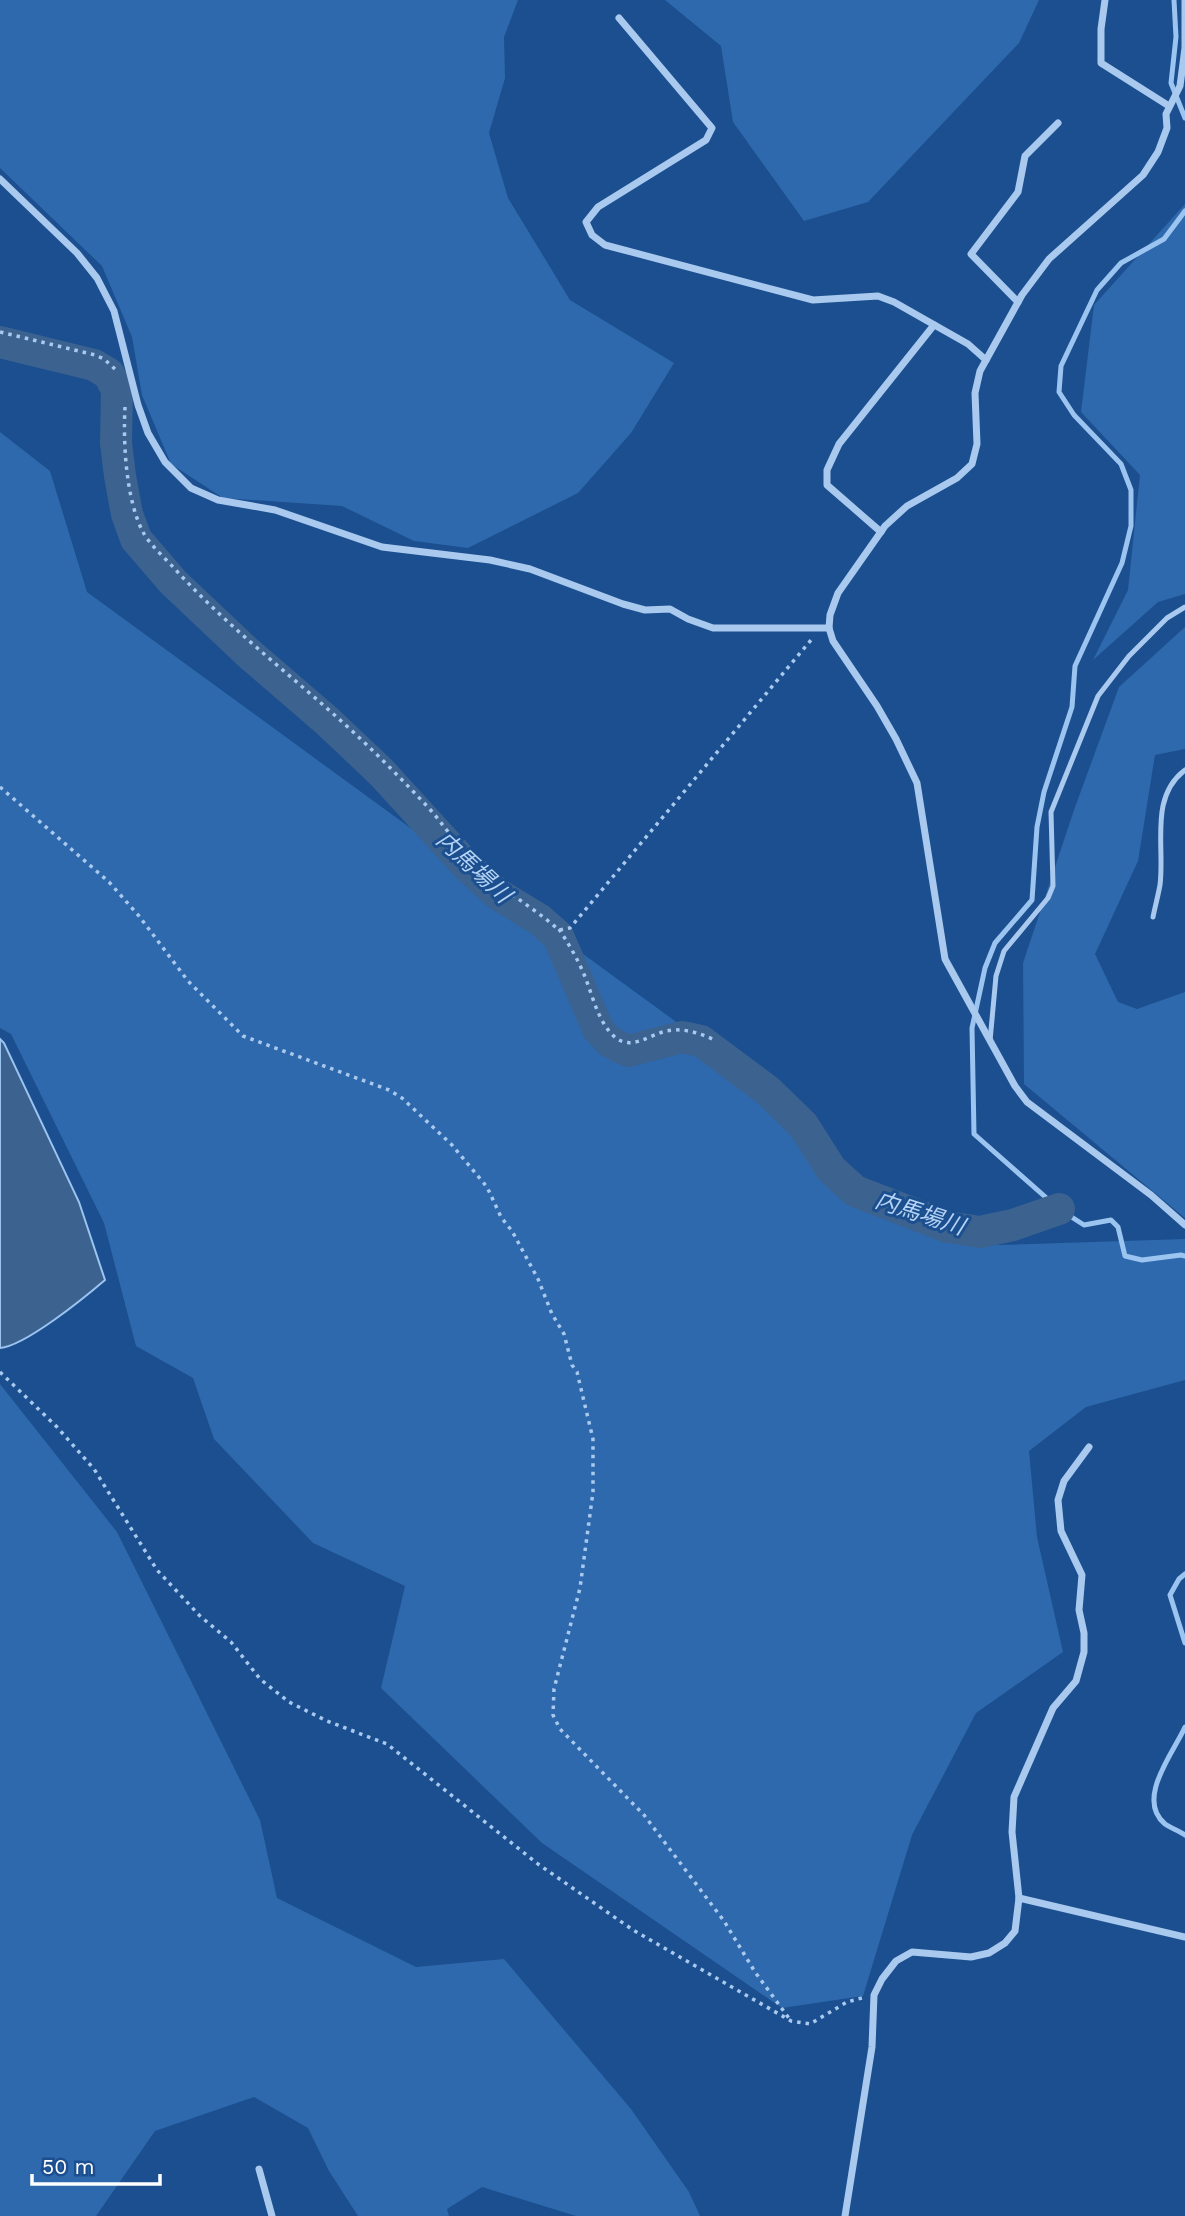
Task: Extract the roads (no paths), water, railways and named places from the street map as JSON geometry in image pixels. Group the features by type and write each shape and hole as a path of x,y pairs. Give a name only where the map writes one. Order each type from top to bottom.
{"street":[{"path":"1105,0 1101,29 1101,63 1170,103"},
{"path":"825,628 838,593 881,531 907,506 957,478 972,464 977,444 975,393 980,371 1018,302 1049,259 1143,175 1157,152 1167,128 1166,114 1182,81 1185,0"},
{"path":"619,18 712,128 706,140 598,207 586,222 592,235 605,245 813,300 878,296 894,302 968,344 986,360"},
{"path":"1018,302 971,254 1018,192 1025,156 1058,123"},
{"path":"0,178 77,253 97,278 114,311 138,405 148,433 165,462 191,488 218,500 275,510 382,547 490,560 530,569 623,604 645,610 670,609 713,628 825,628"},
{"path":"881,531 827,485 827,470 839,444 934,324"},
{"path":"825,628 896,739 917,783 945,959 1015,1086 1027,1102 1151,1195 1185,1225"},
{"path":"845,2216 873,2047 874,1994 896,1961 912,1952 971,1957 989,1953 1005,1943 1015,1931 1019,1898 1012,1832 1014,1797 1053,1708 1076,1681 1084,1652 1084,1633 1079,1610 1082,1575 1060,1531 1058,1500 1064,1481 1089,1447"},
{"path":"1019,1898 1185,1937"},
{"path":"259,2169 272,2216"}],"lane":[{"path":"990,1041 996,975 1004,951 1048,898 1053,886 1051,812 1098,696 1129,656 1167,618 1185,607"},
{"path":"1153,917 1160,883 1161,819 1164,803 1170,787 1185,770"}],"waterway":[{"path":"1174,0 1176,37 1171,83 1185,118"},
{"path":"1185,211 1164,239 1121,263 1097,290 1061,366 1059,392 1074,415 1121,464 1131,490 1131,526 1122,563 1075,666 1072,707 1044,792 1037,827 1032,900 995,943 985,968 972,1028 974,1134 1059,1209 1084,1225 1111,1220 1118,1227 1125,1256 1142,1260 1185,1256"},
{"name":"内馬場川","path":"0,342 94,365 109,374 117,390 116,443 120,476 127,514 136,539 173,582 381,772 467,866 499,895 540,920 558,936 598,1029 610,1042 628,1051 682,1037 701,1041 768,1091 803,1125 831,1169 855,1191 948,1227 980,1232 1013,1225 1059,1209"},
{"path":"1185,1574 1170,1595 1185,1643"},
{"path":"1185,1727 1160,1776 1154,1802 1157,1814 1165,1824 1185,1835"}]}
